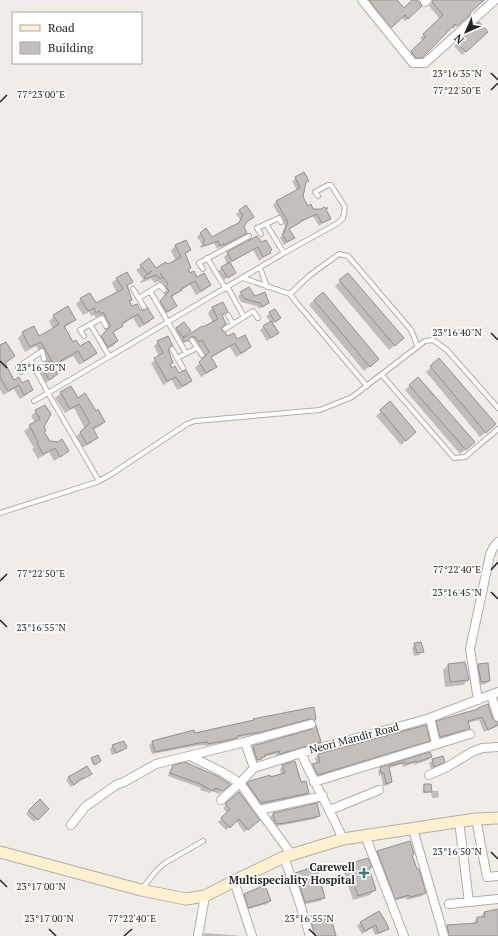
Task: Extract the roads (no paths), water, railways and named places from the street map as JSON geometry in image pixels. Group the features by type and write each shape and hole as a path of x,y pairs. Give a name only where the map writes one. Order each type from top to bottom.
{"street":[{"path":"424,0 425,2 427,0"},
{"path":"364,1 413,63 425,63 495,0"},
{"path":"478,700 471,661 470,642 490,555 498,542"},
{"path":"495,693 498,717"},
{"name":"Neori Mandir Road","path":"343,839 301,753 430,718 495,693"},
{"path":"430,718 436,744"},
{"path":"71,825 85,807 116,785 156,764 311,724"},
{"path":"314,782 470,734"},
{"path":"245,742 254,768"},
{"path":"429,775 472,752 482,748 498,747"},
{"path":"221,800 254,768 301,753"},
{"path":"190,756 240,783 259,810 288,856 299,901 310,936"},
{"path":"330,810 380,790"},
{"path":"259,810 323,796"},
{"path":"0,852 141,890 186,899 205,896 288,856 343,839 459,821 498,818"},
{"path":"476,819 487,877 498,876"},
{"path":"459,821 469,902"},
{"path":"413,829 444,936"},
{"path":"365,835 404,936"},
{"path":"234,881 252,936"},
{"path":"198,936 205,896"},
{"path":"448,904 498,898"}],"lane":[{"path":"34,401 284,253 338,223 343,218 345,207 331,185 328,185 316,192 318,196"},
{"path":"261,234 257,228 279,218 281,222"},
{"path":"266,224 284,253"},
{"path":"203,269 199,263 249,236"},
{"path":"290,294 310,276 339,254 348,256 411,330 418,347"},
{"path":"207,258 244,317"},
{"path":"260,268 267,287"},
{"path":"244,278 290,294 367,386"},
{"path":"139,298 160,285 164,290"},
{"path":"133,289 144,308"},
{"path":"150,291 186,353"},
{"path":"225,329 253,311 258,318"},
{"path":"228,315 233,324"},
{"path":"84,336 80,330 102,318 106,326"},
{"path":"90,324 109,356"},
{"path":"192,340 202,355"},
{"path":"0,513 99,481 186,424 196,421 320,410 352,398 425,341 434,340 447,350 498,408"},
{"path":"177,358 197,348"},
{"path":"172,349 183,368"},
{"path":"21,372 18,367 42,351 44,359"},
{"path":"30,359 99,481"},
{"path":"382,375 454,458 465,457 498,429"},
{"path":"141,890 156,871 165,863 204,841"}],"place":[{"name":"Carewell Multispeciality Hospital","path":"364,873"}]}
